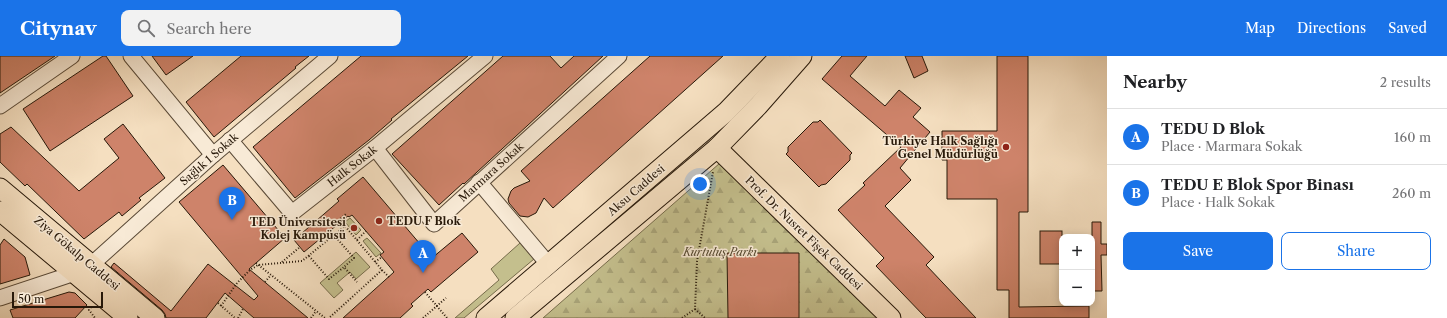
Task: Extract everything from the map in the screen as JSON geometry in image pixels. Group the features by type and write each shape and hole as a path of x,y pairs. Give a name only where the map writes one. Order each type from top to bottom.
{"main road":[{"name":"Aksu Caddesi","path":"486,318 726,112 780,56"},
{"name":"Aksu Caddesi","path":"515,318 717,148 767,96 802,56"},
{"name":"Prof. Dr. Nusret Fişek Caddesi","path":"717,148 891,318"},
{"name":"Ziya Gökalp Caddesi","path":"0,188 83,269 128,318"},
{"name":"Ziya Gökalp Caddesi","path":"0,211 155,318"}],"street":[{"path":"0,106 72,56"},
{"path":"132,56 213,155"},
{"name":"Sağlık 1 Sokak","path":"83,269 230,140 330,56"},
{"name":"Halk Sokak","path":"230,140 292,213 375,148 485,56"},
{"name":"Marmara Sokak","path":"375,148 434,224 616,57"},
{"path":"479,182 549,265"},
{"path":"0,298 83,269"}],"path":[{"path":"695,309 697,261 713,170"},
{"path":"346,214 340,219 389,277"},
{"path":"221,306 236,283 250,270 258,265 302,261 345,226"},
{"path":"357,240 366,231"},
{"path":"327,233 330,238"},
{"path":"309,256 330,279 354,258 334,235"},
{"path":"281,263 300,247"},
{"path":"375,262 382,257"},
{"path":"256,263 325,318"},
{"path":"344,267 356,282"},
{"path":"328,318 382,270"},
{"path":"265,282 271,275"},
{"path":"425,292 447,318"},
{"path":"423,318 446,298"},
{"path":"218,303 237,318 243,309"},
{"path":"682,318 695,309"},
{"path":"695,309 705,318"},
{"path":"311,318 316,311"}],"green space":[{"name":"Kurtuluş Parkı","path":"720,163 889,318 543,318"},
{"path":"350,218 361,230 356,235 345,222"},
{"path":"367,238 381,253 376,257 363,241"},
{"path":"520,243 534,259 464,318 455,318 499,280 491,269"},
{"path":"356,252 370,267 356,279 350,272 337,283 343,290 334,298 320,283"}],"building":[{"path":"0,56 55,56 0,93"},
{"path":"103,56 106,56 133,96 50,151 23,109"},
{"path":"152,56 193,56 166,75"},
{"path":"241,56 309,56 214,137 186,102"},
{"path":"361,56 468,56 391,119 392,120 369,140 295,198 253,147"},
{"path":"503,56 550,56 561,68 574,56 603,56 464,184 463,183 439,205 392,154"},
{"path":"650,56 723,56 553,208 544,198 536,213 528,217 520,216 509,203 508,199 514,188 530,181 521,171"},
{"path":"842,56 867,56 850,76 885,106 899,90 921,108 913,117 930,132 900,168 911,180 885,206 934,257 926,265 976,318 926,318 876,266 884,258 838,210 865,185 863,183 901,147 822,79"},
{"path":"905,56 922,56 928,71 914,78"},
{"path":"997,56 1028,56 1028,212 1019,212 1019,307 1089,306 1089,318 1009,318 1009,290 997,290 997,199 947,199 947,160 942,160 942,131 997,131"},
{"path":"820,120 852,153 850,155 850,160 826,184 819,187 786,154 788,152 788,147 813,122 818,122"},
{"path":"123,124 165,178 139,198 141,200 122,216 119,212 84,239 27,184 25,186 0,162 0,134 11,127 79,191 119,158 104,139"},
{"path":"223,165 285,238 249,269 308,318 254,318 225,293 206,318 166,318 162,310 111,267 114,263 171,311 208,264 254,300 258,296 179,202"},
{"path":"363,177 432,258 462,233 478,252 431,292 428,289 411,304 413,306 400,318 343,318 394,272 380,255 384,252 352,215 349,217 348,216 304,252 294,240 339,201 337,199"},
{"path":"1092,222 1101,222 1101,244 1107,244 1107,255 1101,255 1102,291 1095,291 1095,234 1092,234"},
{"path":"1040,231 1062,231 1062,234 1059,234 1059,264 1040,264"},
{"path":"4,239 25,257 30,275 0,284 0,245"},
{"path":"727,253 799,253 799,318 728,318"},
{"path":"69,292 75,293 87,305 75,318 13,318 10,310"}],"place":[{"name":"Türkiye Halk Sağlığı Genel Müdürlüğü","path":"1006,147"},
{"name":"TEDU E Blok Spor Binası","path":"232,220"},
{"name":"TEDU F Blok","path":"379,221"},
{"name":"TED Üniversitesi Kolej Kampüsü","path":"354,228"},
{"name":"TEDU D Blok","path":"423,273"}]}
